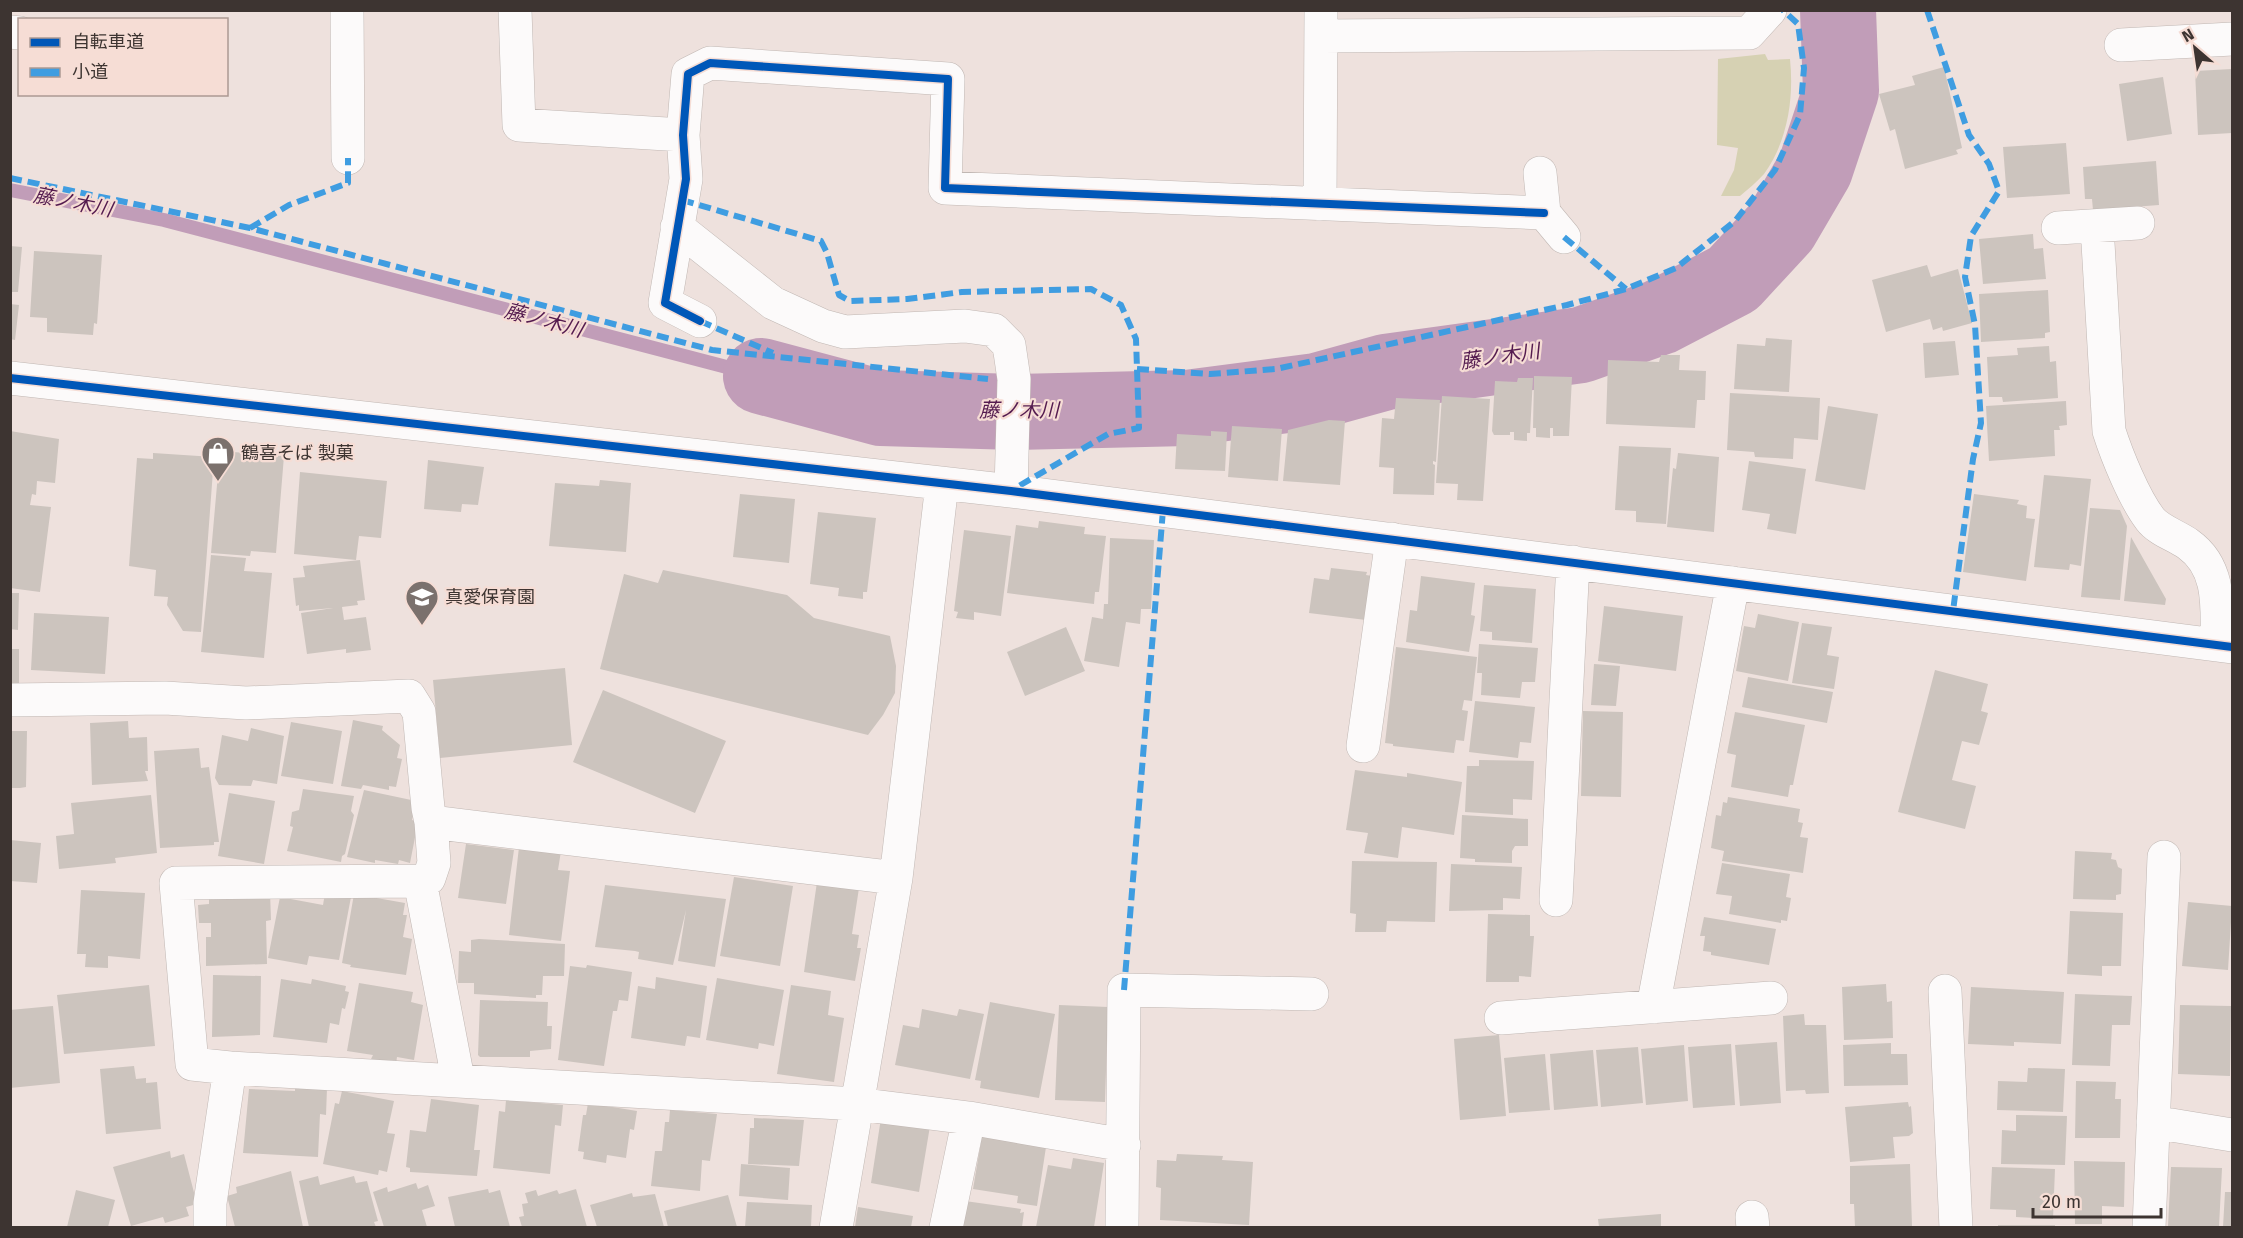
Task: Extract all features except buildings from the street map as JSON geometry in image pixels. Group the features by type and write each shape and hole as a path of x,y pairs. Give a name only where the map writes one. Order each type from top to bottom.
{"street":[{"path":"347,10 348,158"},
{"path":"515,10 519,124 683,135"},
{"path":"1320,204 1322,23 1749,33 1770,10"},
{"path":"2121,45 2232,39"},
{"path":"700,321 664,303 686,179 683,135 688,74 710,63 948,79 945,188 1320,204 1554,225 1540,173"},
{"path":"2058,228 2138,223"},
{"path":"10,378 1011,491 2225,646 2216,586 2205,560 2190,545 2151,521 2116,452 2109,431 2097,226"},
{"path":"677,228 773,303 823,326 845,332 965,326 994,330 1009,345 1014,379 1011,491"},
{"path":"836,1227 896,878 942,483"},
{"path":"1363,746 1392,539"},
{"path":"1556,900 1573,562"},
{"path":"1653,1007 1733,583"},
{"path":"10,700 165,698 246,703 409,696 419,712 434,863 429,878 420,881 176,883 192,1064 857,1104 969,1118 1124,1145"},
{"path":"431,822 896,878"},
{"path":"2149,1227 2164,857"},
{"path":"420,881 458,1079"},
{"path":"1122,1227 1124,990 1312,994"},
{"path":"1945,991 1956,1227"},
{"path":"1501,1018 1771,998"},
{"path":"210,1227 210,1203 230,1068"},
{"path":"946,1227 969,1118"},
{"path":"2153,1122 2232,1135"}],"shaded area":[{"path":"1765,54 1768,60 1790,59 1790,104 1784,133 1772,161 1758,180 1740,196 1721,196 1734,170 1738,148 1717,145 1718,59"}],"waterway":[{"name":"藤ノ木川","path":"761,376 881,408 1015,412 1187,408 1317,391 1386,372 1581,345 1660,317 1733,279 1781,227 1815,169 1841,91 1838,10"},
{"name":"藤ノ木川","path":"10,190 164,220 761,376"}],"marked path":[{"path":"1137,369 1210,374 1276,369 1567,305 1626,289 1676,268 1735,221 1775,170 1800,115 1804,68 1798,24 1783,10"},
{"path":"1927,10 1969,135 1989,164 1999,191 1971,236 1965,277 1975,325 1981,423 1973,459 1953,611"},
{"path":"250,228 289,205 348,183 348,158"},
{"path":"10,178 250,228 712,350 988,379"},
{"path":"682,200 821,241 827,253 839,295 850,301 907,299 962,292 1091,289 1121,305 1136,339 1139,428 1108,434 1012,490"},
{"path":"1564,237 1626,289"},
{"path":"700,321 773,353"},
{"path":"1124,990 1163,510"}],"cycle path":[{"path":"700,321 665,303 686,179 683,135 688,74 710,63 948,79 945,188 1544,213"},
{"path":"10,378 1011,491 2232,647"}],"place":[{"name":"鶴喜そば 製菓","path":"218,482"},
{"name":"真愛保育園","path":"422,626"}]}
